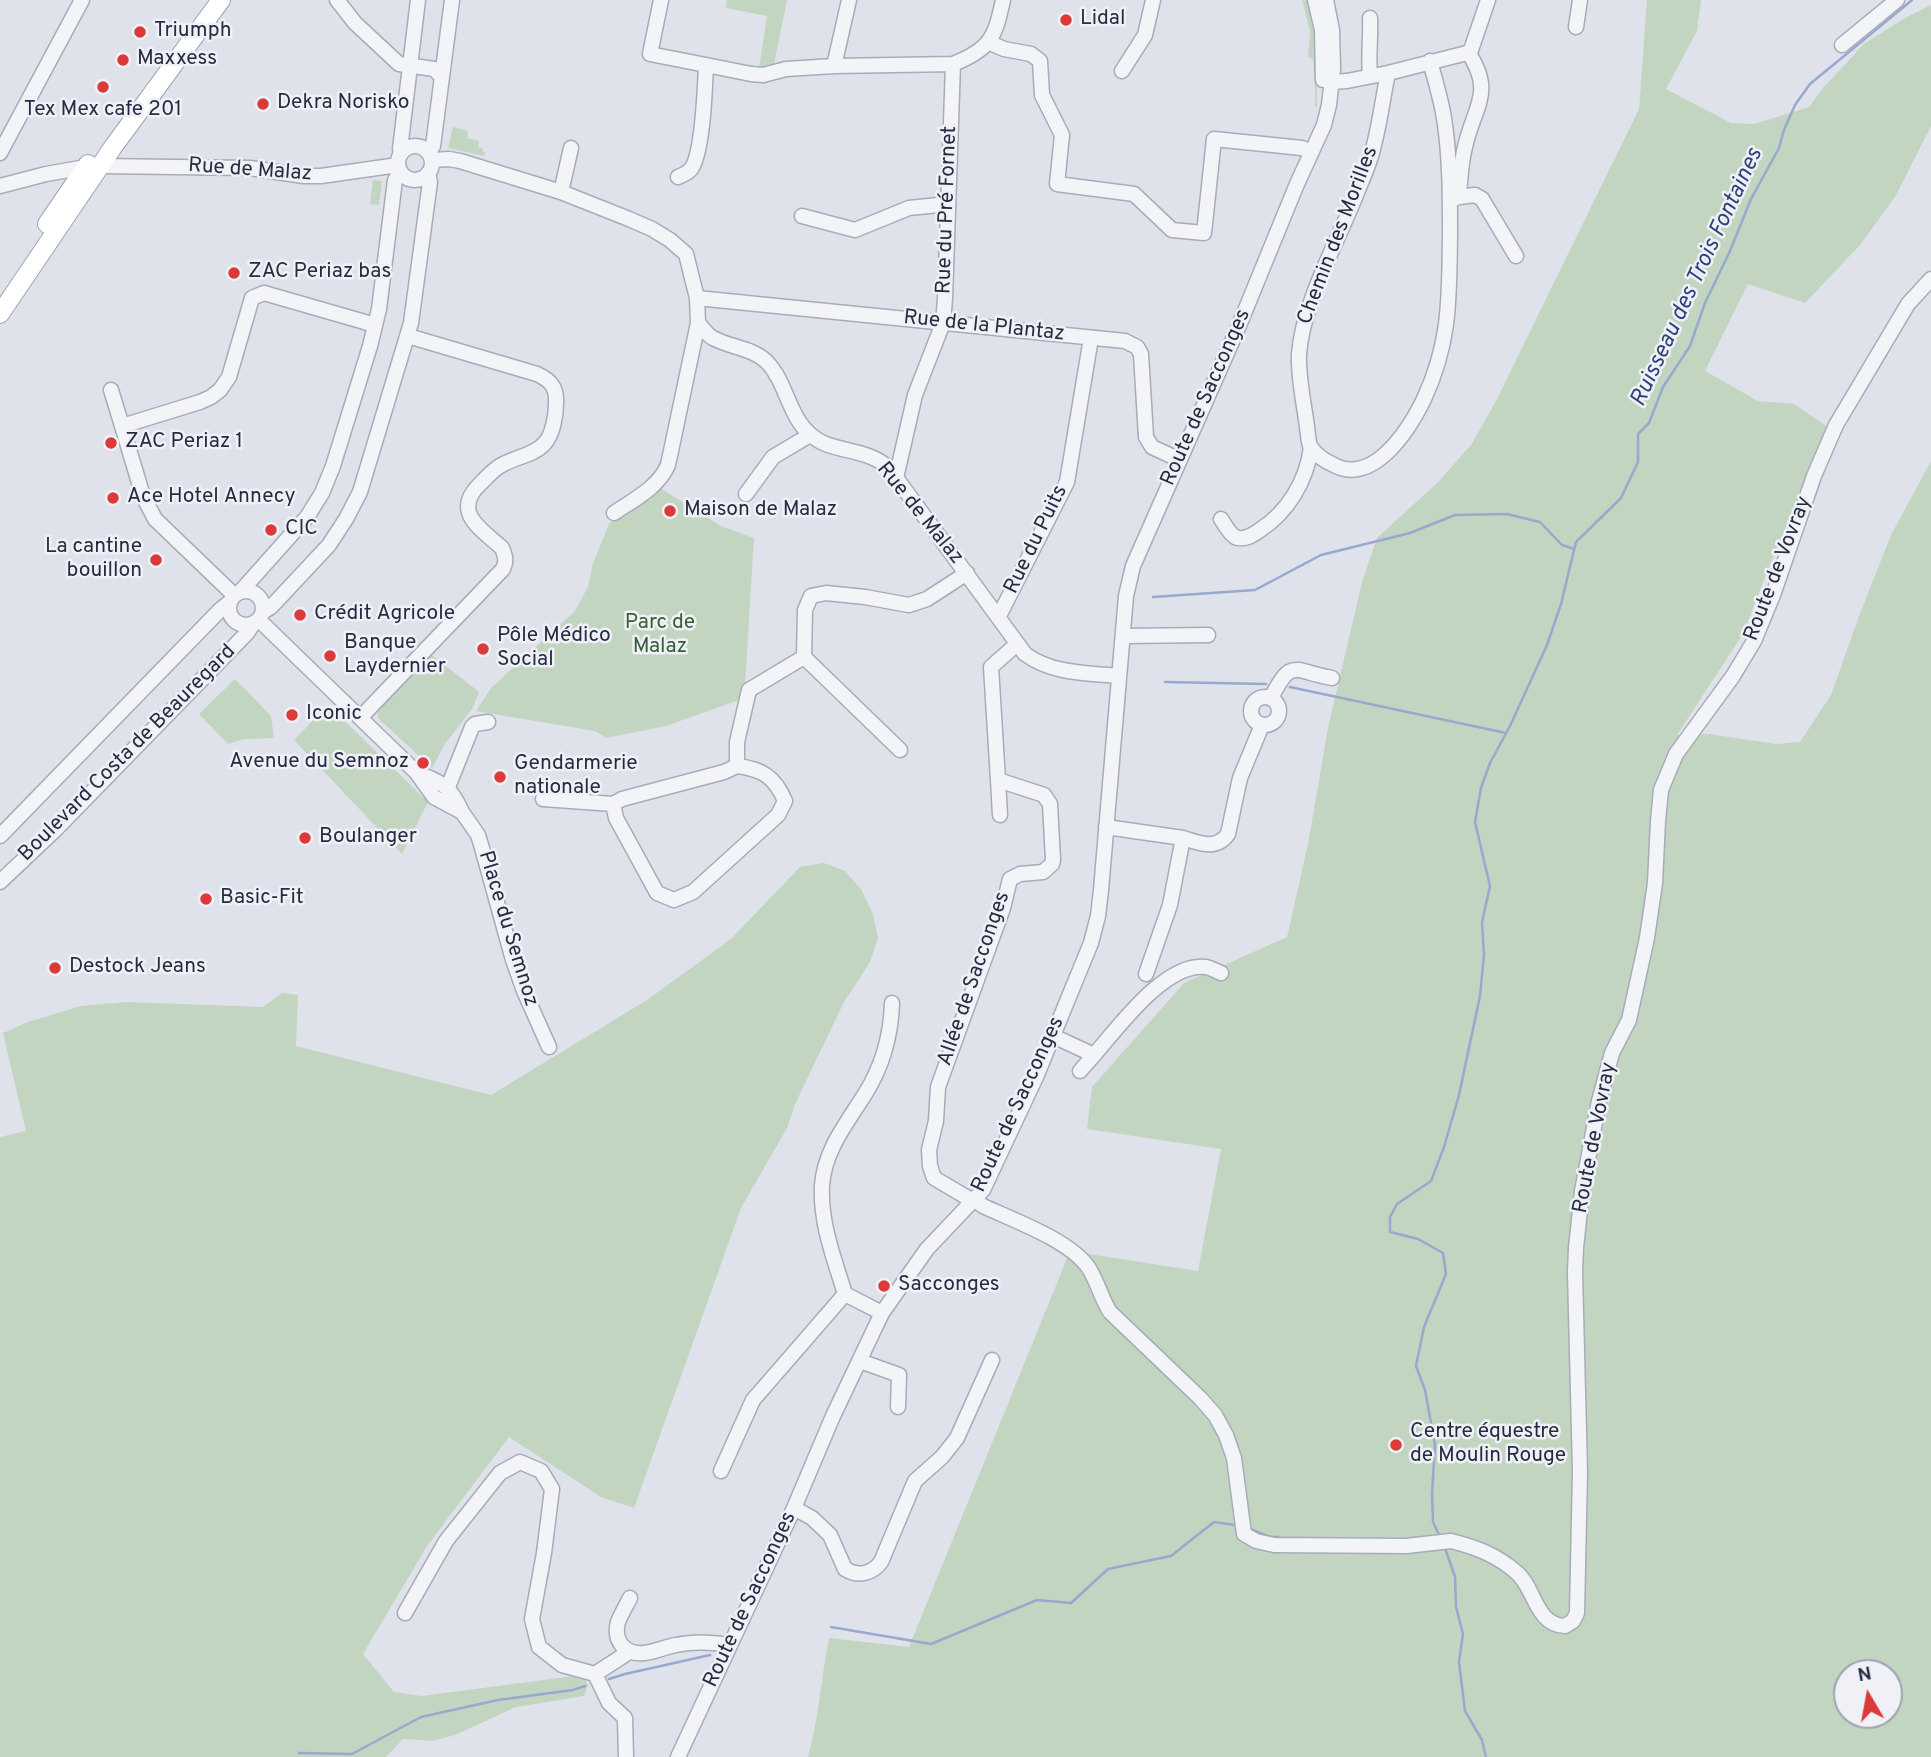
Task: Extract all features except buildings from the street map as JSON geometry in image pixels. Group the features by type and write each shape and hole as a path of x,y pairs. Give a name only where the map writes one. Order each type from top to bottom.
{"main road":[{"path":"0,314 93,167 209,0"},
{"path":"0,296 64,198 113,147 221,0"}],"street":[{"path":"0,153 82,0"},
{"path":"337,0 355,23 399,64 433,69 442,76"},
{"name":"Boulevard Costa de Beauregard","path":"0,836 235,596 307,517 322,493 333,466 379,309 395,180 400,163 408,66 418,0"},
{"name":"Boulevard Costa de Beauregard","path":"0,882 54,831 329,545 360,492 411,323 452,0"},
{"path":"661,0 650,54 763,75 786,69 834,66 953,64 972,56 988,42 997,27 1003,0"},
{"path":"834,66 849,0"},
{"path":"1122,71 1144,35 1153,0"},
{"path":"1315,0 1322,30 1323,69 1328,86 1468,52 1488,0"},
{"name":"Route de Sacconges","path":"678,1757 883,1313 927,1249 983,1190 1053,1036 1091,943 1100,903 1126,596 1133,566 1324,125 1329,106 1332,30 1326,0"},
{"path":"1576,27 1580,0"},
{"path":"1842,45 1896,0"},
{"path":"1370,18 1370,76"},
{"path":"988,42 1004,49 1031,54 1040,61 1042,95 1062,135 1057,184 1133,194 1172,230 1204,233 1214,139 1308,157"},
{"path":"1221,519 1237,538 1254,535 1273,522 1292,499 1299,486 1311,447 1328,462 1343,469 1354,470 1371,466 1403,434 1423,401 1438,362 1446,330 1455,198 1464,152 1483,93 1480,73 1468,52"},
{"path":"1430,61 1444,116 1455,198"},
{"name":"Rue du Pré Fornet","path":"896,478 915,395 943,323 953,64"},
{"path":"678,177 691,170 695,162 702,125 706,65"},
{"name":"Chemin des Morilles","path":"1311,447 1300,378 1302,332 1374,146 1388,73"},
{"path":"411,146 417,146 430,162 424,177 412,180 400,163 411,146"},
{"path":"113,147 139,166"},
{"path":"561,192 571,148"},
{"path":"430,162 449,159 460,161 561,192 652,229 686,254 697,298 698,323 665,472 647,491 614,513"},
{"name":"Rue de Malaz","path":"0,186 46,174 93,167 250,168 321,176 400,163"},
{"path":"46,174 61,185 64,198"},
{"path":"1455,198 1475,195 1482,199 1516,256"},
{"path":"802,216 855,230 909,208 948,204"},
{"name":"Route de Vovray","path":"974,1201 1062,1244 1081,1258 1090,1270 1110,1312 1215,1415 1234,1458 1244,1534 1256,1541 1274,1545 1406,1546 1445,1542 1475,1548 1497,1558 1518,1573 1541,1613 1552,1623 1565,1626 1573,1621 1577,1614 1580,1472 1575,1272 1582,1196 1599,1101 1612,1053 1629,1020 1647,938 1655,883 1661,790 1676,754 1733,676 1754,641 1773,595 1814,476 1836,425 1908,304 1931,279"},
{"path":"122,426 200,402 220,390 229,377 252,298 264,293 375,326"},
{"name":"Rue de la Plantaz","path":"697,298 1125,341 1137,347 1142,354 1146,437 1152,447 1180,460"},
{"path":"698,323 712,338 746,349 766,362 780,382 798,420 810,435 773,457 747,494"},
{"path":"360,718 503,569 505,554 469,516 469,498 472,491 499,466 544,444 549,437 556,407 555,387 537,374 408,336"},
{"name":"Rue du Puits","path":"999,616 1067,482 1091,338"},
{"path":"111,390 144,496 155,519 235,596 250,591 258,595 264,605 259,618 416,772 434,797 462,812"},
{"name":"Rue de Malaz","path":"810,435 831,445 871,456 882,463 896,478 1025,654 1042,665 1076,673 1119,676"},
{"path":"900,750 804,657 805,610 811,596 826,593 909,605 928,599 967,573"},
{"name":"Boulevard Costa de Beauregard","path":"235,596 229,612 234,620 243,625 259,618"},
{"path":"1123,636 1208,635"},
{"path":"1000,815 991,667 1017,644"},
{"path":"737,766 737,742 749,691 804,657"},
{"path":"1106,827 1183,838 1205,845 1215,845 1223,841 1228,834 1240,778 1262,725 1275,722 1278,716 1279,709 1271,698 1282,677 1291,670 1300,669 1332,678"},
{"path":"416,772 448,787 472,727 488,722"},
{"path":"543,799 613,804 622,799 724,772 737,766 756,769 779,786 785,801 778,815 693,892 674,900 657,892 616,818 613,804"},
{"name":"Allée de Sacconges","path":"974,1201 934,1178 930,1166 929,1150 936,1121 938,1087 1003,908 1010,879 1020,874 1043,872 1053,860 1048,799 1044,795 998,780"},
{"name":"Place du Semnoz","path":"448,787 478,835 513,960 549,1047"},
{"path":"1146,974 1170,905 1183,838"},
{"path":"1080,1071 1151,992 1169,978 1203,967 1221,973"},
{"path":"883,1313 845,1294 825,1230 822,1182 834,1142 864,1096 882,1060 892,1003"},
{"path":"1053,1036 1094,1055"},
{"path":"721,1471 753,1400 845,1294"},
{"path":"794,1508 812,1518 830,1535 845,1569 858,1574 876,1568 881,1562 915,1481 942,1457 957,1438 992,1360"},
{"path":"860,1361 899,1375 898,1407"},
{"path":"405,1613 446,1541 500,1473 520,1462 541,1471 552,1489 532,1619 538,1647 562,1665 595,1674 629,1652"},
{"path":"630,1598 617,1631 619,1643 629,1652 641,1654 698,1642 730,1645"},
{"path":"595,1674 609,1703 625,1718 626,1757"}],"green space":[{"path":"727,0 787,0 773,69 759,68 767,16 726,8"},
{"path":"1302,0 1308,1 1316,26 1317,107 1313,59 1308,57 1310,31"},
{"path":"1647,0 1701,0 1697,31 1666,89 1731,123 1754,124 1809,107 1864,44 1931,5 1931,126 1895,197 1860,245 1805,303 1748,284 1705,371 1758,401 1794,404 1828,427 1743,634 1677,735 1709,734 1776,744 1800,742 1831,695 1891,535 1931,461 1931,1757 808,1757 829,1638 909,1647 1070,1251 1198,1271 1221,1149 1087,1129 1092,1087 1184,983 1287,937 1308,844 1328,728 1362,582 1377,538 1438,482 1471,445 1496,401 1639,109"},
{"path":"453,127 468,131 467,138 479,141 478,147 485,152 484,156 448,148"},
{"path":"373,180 382,181 379,205 370,204"},
{"name":"Parc de Malaz","path":"660,488 721,526 754,538 745,685 739,700 666,726 606,738 595,731 476,711 492,687 575,611 588,587 593,563 609,524 615,517"},
{"path":"432,655 479,692 472,709 445,744 432,768 378,718 378,710"},
{"path":"235,679 271,716 274,738 244,739 228,744 199,714"},
{"path":"328,705 428,802 402,854 294,740"},
{"path":"824,863 845,871 861,889 873,914 878,938 870,962 844,1002 796,1102 787,1128 741,1208 634,1508 601,1497 509,1437 427,1546 363,1654 394,1692 422,1696 574,1676 585,1680 588,1685 584,1696 516,1707 455,1735 432,1741 403,1739 386,1757 0,1757 0,1137 26,1131 3,1033 28,1022 81,1006 127,1002 263,1007 282,993 298,995 296,1046 491,1095 647,1000 731,939 800,867"}],"waterway":[{"name":"Ruisseau des Trois Fontaines","path":"1439,1535 1433,1522 1435,1445 1425,1390 1416,1366 1424,1327 1446,1274 1443,1253 1418,1239 1390,1232 1390,1217 1397,1204 1431,1181 1459,1095 1480,996 1484,955 1482,922 1490,886 1475,822 1481,788 1490,763 1547,645 1561,604 1576,542 1621,498 1638,462 1638,434 1649,423 1663,387 1690,346 1705,303 1751,199 1779,148 1795,105 1810,84 1912,0"},
{"path":"1153,597 1255,590 1321,555 1410,533 1455,515 1507,514 1540,522 1562,545 1574,549"},
{"path":"1165,682 1266,684"},
{"path":"1290,687 1506,733"},
{"path":"831,1627 931,1644 1037,1600 1071,1603 1108,1569 1171,1556 1214,1522 1235,1525"},
{"path":"1250,1529 1270,1537 1278,1537"},
{"name":"Ruisseau des Trois Fontaines","path":"1445,1548 1455,1577 1456,1607 1463,1634 1459,1662 1465,1711 1482,1740 1486,1757"},
{"path":"609,1679 710,1655"},
{"path":"299,1753 352,1754 421,1717 498,1700 585,1686"}],"place":[{"name":"Lidal","path":"1066,20"},
{"name":"Triumph","path":"140,32"},
{"name":"Maxxess","path":"123,60"},
{"name":"Tex Mex cafe 201","path":"103,87"},
{"name":"Dekra Norisko","path":"263,104"},
{"name":"ZAC Periaz bas","path":"234,273"},
{"name":"ZAC Periaz 1","path":"111,443"},
{"name":"Ace Hotel Annecy","path":"113,498"},
{"name":"Maison de Malaz","path":"670,511"},
{"name":"CIC","path":"271,530"},
{"name":"La cantine bouillon","path":"156,560"},
{"name":"Crédit Agricole","path":"300,615"},
{"name":"Pôle Médico Social","path":"483,649"},
{"name":"Banque Laydernier","path":"330,656"},
{"name":"Iconic","path":"292,715"},
{"name":"Avenue du Semnoz","path":"423,763"},
{"name":"Gendarmerie nationale","path":"500,777"},
{"name":"Boulanger","path":"305,838"},
{"name":"Basic-Fit","path":"206,899"},
{"name":"Destock Jeans","path":"55,968"},
{"name":"Sacconges","path":"884,1286"},
{"name":"Centre équestre de Moulin Rouge","path":"1396,1445"}]}
